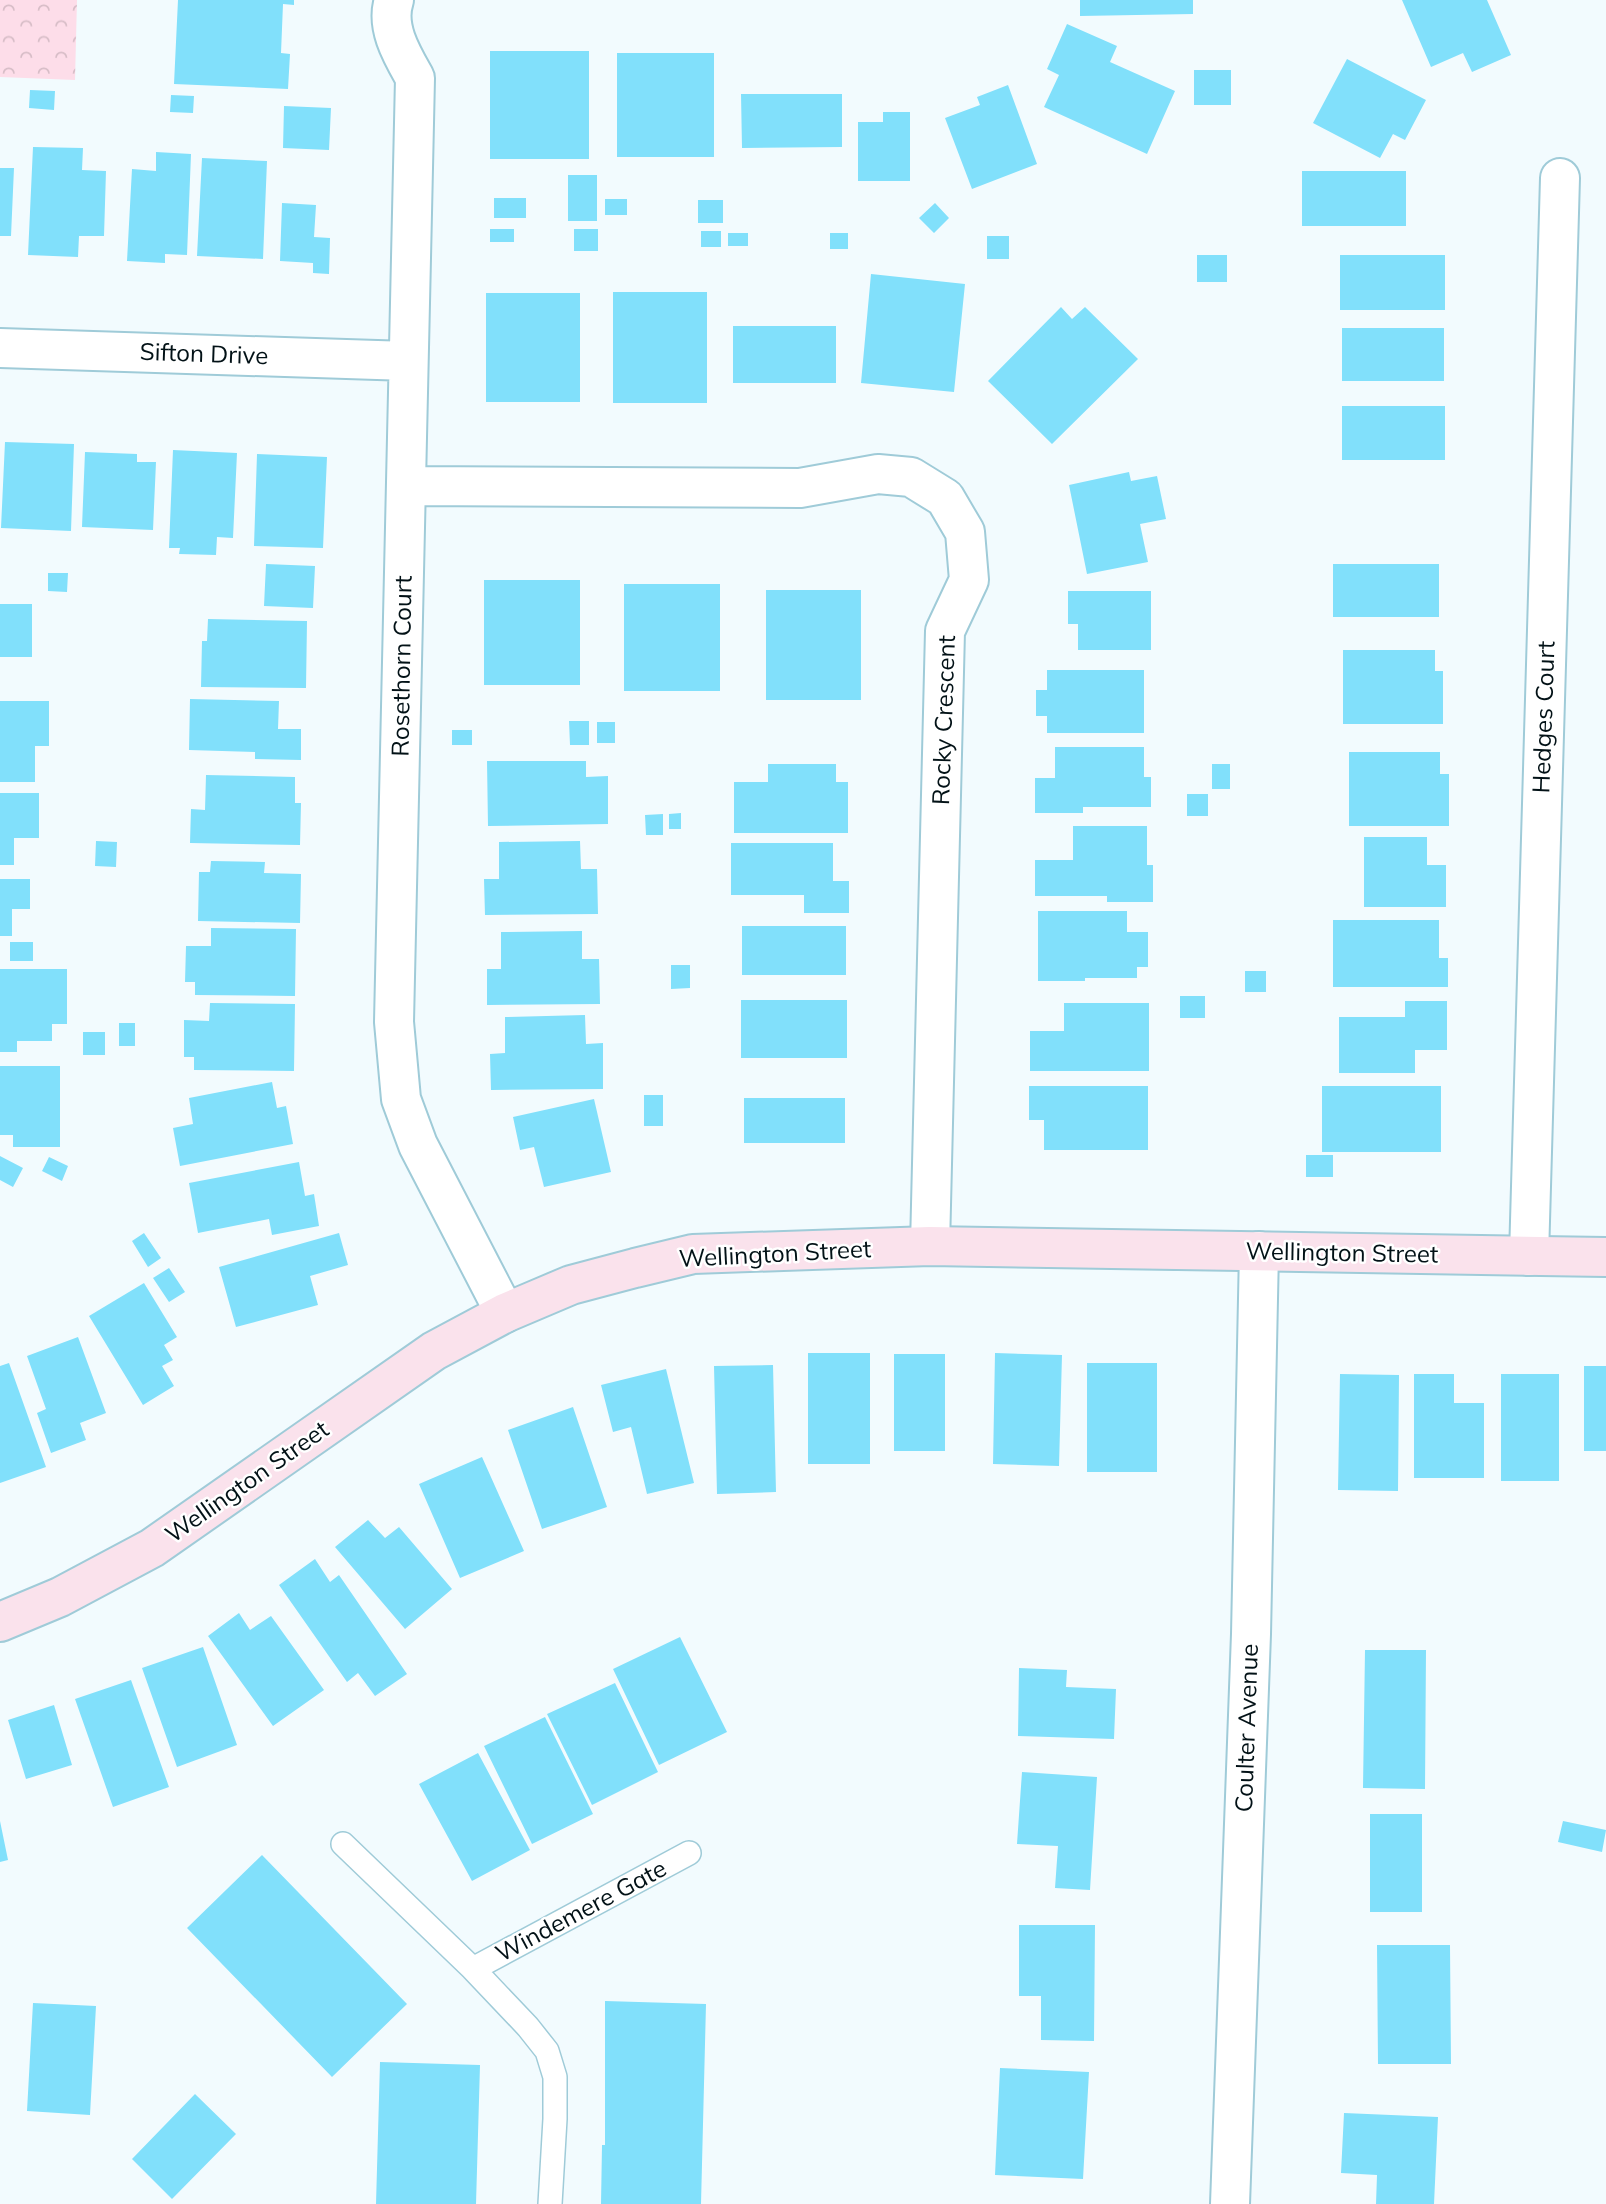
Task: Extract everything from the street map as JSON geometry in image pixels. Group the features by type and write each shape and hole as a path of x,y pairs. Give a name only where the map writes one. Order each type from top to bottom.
{"street":[{"name":"Rosethorn Court","path":"394,0 390,11 399,50 415,78 394,1022 401,1099 418,1145 505,1313"},
{"name":"Hedges Court","path":"1529,1256 1560,178"},
{"name":"Sifton Drive","path":"0,348 408,360"},
{"name":"Rocky Crescent","path":"406,485 800,488 878,474 911,477 945,498 965,532 968,580 945,631 930,1246"},
{"name":"Wellington Street","path":"0,1622 60,1597 152,1548 434,1351 505,1313 571,1285 693,1254 930,1246 1606,1257"},
{"name":"Coulter Avenue","path":"1230,2204 1251,1634 1259,1251"}],"lane":[{"name":"Windemere Gate","path":"342,1844 473,1969 528,2026 547,2051 555,2077 550,2204"},
{"name":"Windemere Gate","path":"473,1969 689,1853"}],"green space":[{"path":"0,0 77,0 75,80 0,77"}],"building":[{"path":"178,0 294,0 294,5 283,4 281,53 290,54 288,89 174,84"},
{"path":"1080,0 1193,0 1193,14 1080,16"},
{"path":"1402,0 1487,0 1511,55 1472,72 1463,53 1431,67"},
{"path":"1067,24 1117,46 1110,62 1175,91 1147,154 1044,107 1059,75 1047,69"},
{"path":"490,51 589,51 589,159 490,159"},
{"path":"617,53 714,53 714,157 617,157"},
{"path":"1347,59 1426,100 1405,140 1393,134 1380,158 1313,123"},
{"path":"1194,70 1231,70 1231,105 1194,105"},
{"path":"1008,85 1037,164 972,189 945,118 980,105 977,97"},
{"path":"30,90 55,91 54,110 29,108"},
{"path":"741,94 842,94 842,147 742,148"},
{"path":"171,95 194,96 193,113 170,112"},
{"path":"284,106 331,108 329,150 283,148"},
{"path":"883,112 910,112 910,181 858,181 858,122 883,122"},
{"path":"33,147 83,148 82,170 106,171 104,236 79,236 78,257 28,255"},
{"path":"156,152 191,154 187,255 165,254 165,263 127,261 132,169 156,171"},
{"path":"202,158 267,161 263,259 197,256"},
{"path":"0,168 14,168 11,236 0,236"},
{"path":"1302,171 1406,171 1406,226 1302,226"},
{"path":"568,175 597,175 597,221 568,221"},
{"path":"494,198 526,198 526,218 494,218"},
{"path":"605,199 627,199 627,215 605,215"},
{"path":"698,200 723,200 723,223 698,223"},
{"path":"282,203 316,205 314,237 330,238 329,274 313,273 313,263 280,261"},
{"path":"935,203 949,218 934,233 919,218"},
{"path":"490,229 514,229 514,242 490,242"},
{"path":"574,229 598,229 598,251 574,251"},
{"path":"701,231 721,231 721,247 701,247"},
{"path":"728,233 748,233 748,246 728,246"},
{"path":"830,233 848,233 848,249 830,249"},
{"path":"987,236 1009,236 1009,259 987,259"},
{"path":"1197,255 1227,255 1227,282 1197,282"},
{"path":"1340,255 1445,255 1445,310 1340,310"},
{"path":"871,274 965,284 954,392 861,383"},
{"path":"613,292 707,292 707,403 613,403"},
{"path":"486,293 580,293 580,402 486,402"},
{"path":"1061,307 1072,319 1085,307 1138,359 1052,444 988,381"},
{"path":"733,326 836,326 836,383 733,383"},
{"path":"1342,328 1444,328 1444,381 1342,381"},
{"path":"1342,406 1445,406 1445,460 1342,460"},
{"path":"5,442 74,444 71,531 1,528"},
{"path":"173,450 237,453 233,538 217,537 216,555 179,554 180,548 169,548"},
{"path":"85,452 137,454 137,462 156,462 153,530 82,527"},
{"path":"257,454 327,457 323,548 254,546"},
{"path":"1129,472 1131,481 1157,476 1166,519 1140,524 1148,562 1087,574 1069,485"},
{"path":"266,564 315,566 313,608 264,606"},
{"path":"1333,564 1439,564 1439,617 1333,617"},
{"path":"48,573 68,573 67,592 48,591"},
{"path":"484,580 580,580 580,685 484,685"},
{"path":"624,584 720,584 720,691 624,691"},
{"path":"766,590 861,590 861,700 766,700"},
{"path":"1068,591 1151,591 1151,650 1078,650 1078,624 1068,624"},
{"path":"0,604 32,604 32,657 0,657"},
{"path":"208,619 307,621 306,688 201,687 202,641 207,641"},
{"path":"1343,650 1435,650 1435,671 1443,671 1443,724 1343,724"},
{"path":"1047,670 1144,670 1144,733 1047,733 1047,716 1036,716 1036,690 1047,690"},
{"path":"190,699 279,701 278,729 301,729 301,760 255,759 255,752 189,750"},
{"path":"0,701 49,701 49,746 35,746 35,782 0,782"},
{"path":"569,721 589,721 589,745 570,745"},
{"path":"597,722 615,722 615,743 597,743"},
{"path":"452,730 472,730 472,745 452,745"},
{"path":"1055,747 1144,747 1144,777 1151,777 1151,807 1083,807 1083,813 1035,813 1035,778 1055,778"},
{"path":"1349,752 1440,752 1440,774 1449,774 1449,826 1349,826"},
{"path":"487,761 586,761 586,777 608,776 608,824 488,826"},
{"path":"768,764 836,764 836,782 848,782 848,833 734,833 734,782 768,782"},
{"path":"1212,764 1230,764 1230,789 1212,789"},
{"path":"206,775 295,777 295,803 301,803 300,845 190,843 191,809 205,810"},
{"path":"0,793 39,793 39,838 14,838 14,865 0,865"},
{"path":"1187,794 1208,794 1208,816 1187,816"},
{"path":"681,813 681,829 669,829 669,814"},
{"path":"663,814 663,835 646,835 645,815"},
{"path":"1073,826 1147,826 1147,865 1153,865 1153,902 1107,902 1107,896 1035,896 1035,860 1073,860"},
{"path":"1364,837 1427,837 1427,865 1446,865 1446,907 1364,907"},
{"path":"96,841 117,842 116,867 95,866"},
{"path":"580,841 581,869 597,869 598,914 485,915 484,879 499,879 499,842"},
{"path":"731,843 833,843 833,881 849,881 849,913 804,913 804,895 731,895"},
{"path":"211,861 265,862 264,873 301,874 300,923 198,921 199,872 210,872"},
{"path":"0,879 30,879 30,909 12,909 12,936 0,936"},
{"path":"1038,911 1127,911 1127,932 1148,932 1148,967 1137,967 1137,978 1038,981"},
{"path":"1333,920 1439,920 1439,958 1448,958 1448,987 1333,987"},
{"path":"742,926 846,926 846,975 742,975"},
{"path":"211,928 296,929 295,996 195,995 195,982 185,982 186,946 211,946"},
{"path":"582,931 582,959 599,959 600,1004 487,1005 487,969 501,969 501,932"},
{"path":"10,942 33,942 33,961 10,961"},
{"path":"671,965 690,965 690,988 671,989"},
{"path":"0,969 67,969 67,1024 52,1024 52,1041 17,1041 17,1052 0,1052"},
{"path":"1245,971 1266,971 1266,992 1245,992"},
{"path":"1180,996 1205,996 1205,1018 1180,1018"},
{"path":"741,1000 847,1000 847,1058 741,1058"},
{"path":"1405,1001 1447,1001 1447,1050 1415,1050 1415,1073 1339,1073 1339,1017 1405,1017"},
{"path":"210,1003 295,1004 294,1071 194,1070 194,1057 184,1057 184,1020 209,1021"},
{"path":"1064,1003 1149,1003 1149,1071 1030,1071 1030,1031 1064,1031"},
{"path":"585,1015 586,1044 603,1043 603,1089 491,1090 490,1054 505,1053 505,1017"},
{"path":"119,1023 135,1023 135,1046 119,1046"},
{"path":"83,1032 105,1032 105,1055 83,1055"},
{"path":"0,1066 60,1066 60,1147 13,1147 13,1135 0,1135"},
{"path":"272,1082 277,1108 286,1106 293,1144 180,1166 173,1128 193,1124 189,1098"},
{"path":"1029,1086 1148,1086 1148,1150 1044,1150 1044,1120 1029,1120"},
{"path":"1322,1086 1441,1086 1441,1152 1322,1152"},
{"path":"644,1095 663,1095 663,1126 644,1126"},
{"path":"744,1098 845,1098 845,1143 744,1143"},
{"path":"594,1099 611,1172 544,1187 534,1147 520,1150 513,1117"},
{"path":"1306,1155 1333,1155 1333,1177 1306,1177"},
{"path":"0,1156 23,1168 13,1187 0,1180"},
{"path":"49,1157 68,1166 62,1181 42,1171"},
{"path":"299,1162 305,1196 314,1194 319,1226 272,1235 269,1219 198,1233 189,1183"},
{"path":"144,1233 161,1258 148,1267 132,1241"},
{"path":"339,1233 348,1265 310,1276 318,1305 236,1327 219,1267"},
{"path":"169,1268 185,1292 169,1302 153,1278"},
{"path":"144,1283 177,1337 164,1345 173,1360 162,1366 174,1386 143,1405 89,1316"},
{"path":"78,1337 106,1413 80,1423 86,1440 51,1453 37,1413 46,1409 27,1356"},
{"path":"808,1353 870,1353 870,1464 808,1464"},
{"path":"995,1353 1062,1355 1059,1466 993,1464"},
{"path":"894,1354 945,1354 945,1451 894,1451"},
{"path":"9,1363 46,1467 0,1483 0,1366"},
{"path":"1087,1363 1157,1363 1157,1472 1087,1472"},
{"path":"773,1365 776,1492 717,1494 714,1366"},
{"path":"1584,1366 1606,1366 1606,1451 1584,1451"},
{"path":"666,1369 694,1483 647,1494 631,1427 613,1432 601,1385"},
{"path":"1340,1374 1399,1375 1398,1491 1338,1490"},
{"path":"1414,1374 1454,1374 1454,1403 1484,1403 1484,1478 1414,1478"},
{"path":"1501,1374 1559,1374 1559,1481 1501,1481"},
{"path":"573,1407 607,1507 542,1529 508,1430"},
{"path":"482,1457 524,1551 460,1578 419,1484"},
{"path":"368,1520 385,1538 399,1527 452,1589 405,1629 335,1547"},
{"path":"315,1559 330,1582 339,1575 407,1674 375,1696 358,1673 347,1682 279,1585"},
{"path":"239,1613 250,1630 271,1616 324,1690 273,1726 208,1636"},
{"path":"680,1637 727,1732 659,1765 613,1669"},
{"path":"203,1647 237,1745 177,1767 142,1668"},
{"path":"1365,1650 1426,1650 1425,1789 1363,1788"},
{"path":"1019,1668 1067,1670 1066,1687 1116,1689 1114,1739 1018,1736"},
{"path":"131,1680 169,1787 113,1807 75,1699"},
{"path":"615,1683 658,1772 592,1805 547,1714"},
{"path":"54,1705 72,1765 26,1779 8,1720"},
{"path":"545,1717 593,1814 532,1844 484,1746"},
{"path":"478,1753 530,1850 472,1881 419,1784"},
{"path":"1022,1772 1097,1777 1090,1890 1055,1888 1058,1846 1017,1844"},
{"path":"1370,1814 1422,1814 1422,1912 1370,1912"},
{"path":"0,1821 8,1860 0,1862"},
{"path":"1563,1821 1606,1830 1602,1852 1558,1842"},
{"path":"262,1855 407,2004 332,2077 187,1928"},
{"path":"1019,1925 1095,1925 1094,2041 1041,2040 1041,1996 1019,1996"},
{"path":"1377,1945 1450,1945 1451,2064 1378,2064"},
{"path":"605,2001 706,2004 701,2204 601,2204 602,2145 605,2145"},
{"path":"33,2003 96,2006 90,2115 27,2111"},
{"path":"380,2062 480,2065 476,2204 376,2204"},
{"path":"1000,2068 1089,2072 1083,2179 995,2175"},
{"path":"195,2094 236,2134 172,2199 132,2159"},
{"path":"1344,2113 1438,2117 1434,2204 1376,2204 1377,2175 1341,2173"}]}
